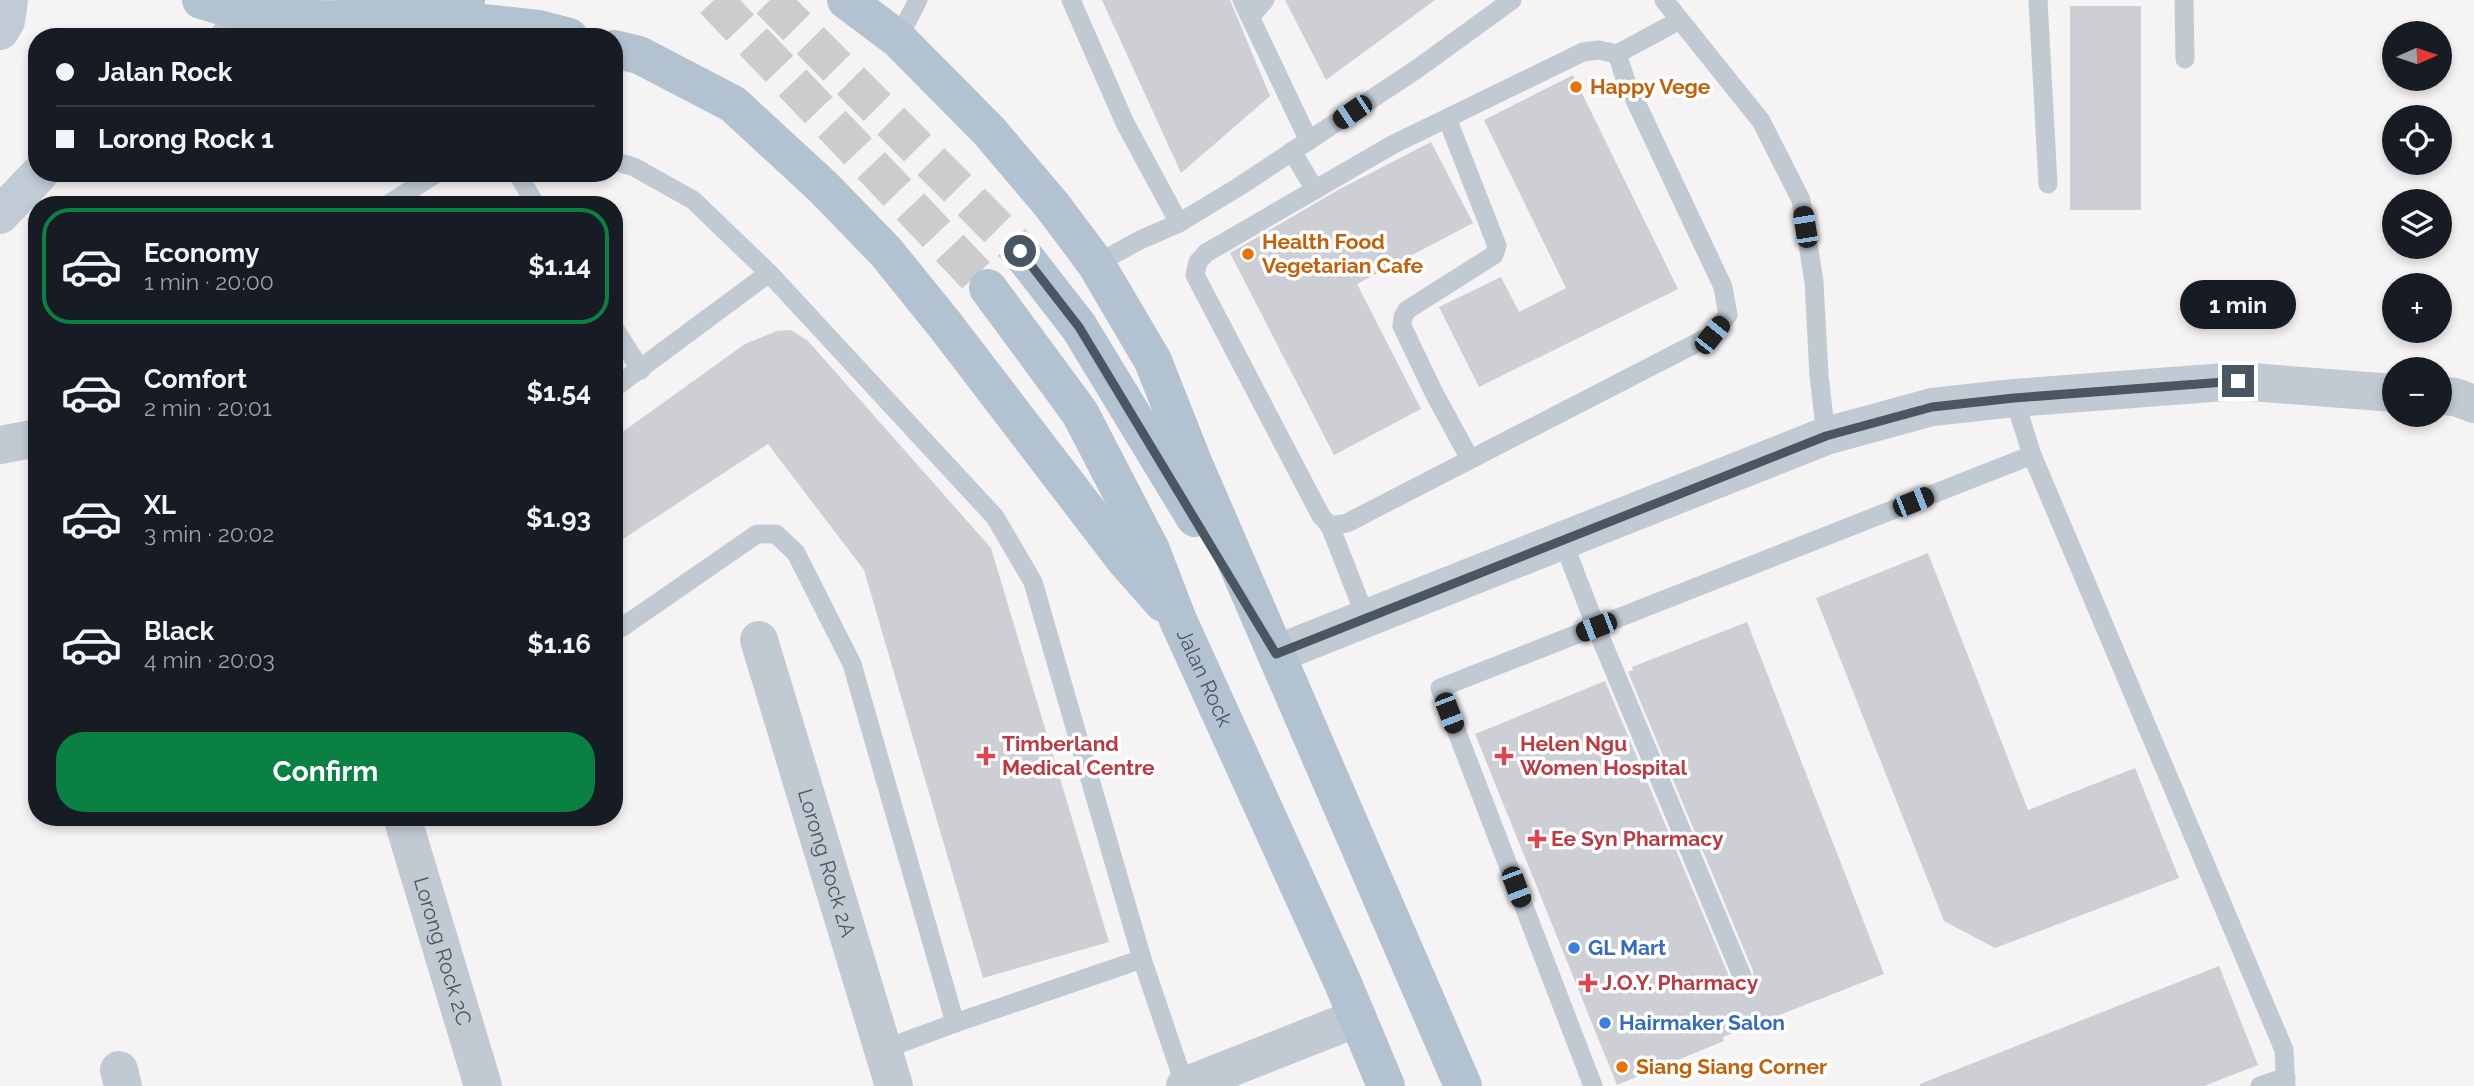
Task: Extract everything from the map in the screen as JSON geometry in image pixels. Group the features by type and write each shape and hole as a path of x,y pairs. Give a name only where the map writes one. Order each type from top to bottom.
{"main road":[{"path":"0,31 6,21 9,0"},
{"path":"201,0 266,15 316,18 398,14 466,0"},
{"path":"846,0 898,39 989,131 1051,204 1096,264 1153,361 1228,543 1463,1086"},
{"path":"398,14 529,28"},
{"path":"270,28 316,18"},
{"path":"623,51 639,55 733,104 823,187 886,252 1125,560 1178,620"},
{"path":"0,215 31,182"},
{"path":"1020,251 1079,327 1276,654"},
{"name":"Jalan Rock","path":"988,288 1080,413 1152,550 1178,620 1386,1086"}],"street":[{"path":"1276,654 1826,436 1932,407 2238,381 2382,392"},
{"path":"2452,397 2474,404"},
{"path":"0,445 28,440"},
{"name":"Lorong Rock 2A","path":"759,640 894,1086"},
{"name":"Lorong Rock 2C","path":"405,826 483,1086"},
{"path":"1185,1086 1357,1018"}],"lane":[{"path":"898,39 918,0"},
{"path":"1071,0 1125,123 1179,223"},
{"path":"1265,0 1246,9 1315,190"},
{"path":"1096,264 1179,223 1417,69 1512,0"},
{"path":"1664,0 1761,121 1801,200 1814,282 1819,374 1826,436"},
{"path":"2038,0 2048,184"},
{"path":"2184,0 2185,59"},
{"path":"1366,618 1330,526 1321,516 1195,275 1198,261 1206,253 1392,145 1583,52 1599,50 1617,54 1680,20"},
{"path":"1330,526 1347,523 1712,335 1728,316 1723,287 1626,81 1617,54"},
{"path":"1447,118 1497,246 1494,255 1407,310 1402,326 1470,459"},
{"path":"623,164 634,167 693,200 769,273 995,517 1033,582 1142,959 1185,1086"},
{"path":"401,196 423,182"},
{"path":"623,382 769,273"},
{"path":"623,342 641,370"},
{"path":"2014,398 2032,455 2284,1050 2286,1081 2259,1086"},
{"path":"1593,1086 1440,688 2032,455"},
{"path":"623,627 757,534 776,534 796,553 852,664 955,1023"},
{"path":"1562,539 1742,976"},
{"path":"882,1049 1142,959"}],"building":[{"path":"1102,0 1230,0 1270,96 1181,173"},
{"path":"1285,0 1435,0 1326,80"},
{"path":"2070,6 2141,6 2141,210 2070,210"},
{"path":"1573,75 1678,289 1479,387 1439,307 1501,277 1519,312 1566,288 1484,120"},
{"path":"1431,142 1473,223 1357,284 1421,409 1334,455 1230,253 1338,190"},
{"name":"Timberland Medical Centre","path":"791,330 808,341 991,548 1109,942 983,978 864,570 768,444 623,539 623,432 745,344 777,331"},
{"path":"1928,553 2028,810 2135,768 2179,878 1995,948 1944,921 1816,598"},
{"path":"1747,622 1884,974 1723,1037 1724,1041 1617,1085 1475,734 1605,681 1731,981 1740,988 1747,987 1754,978 1753,971 1628,672 1633,670 1632,667"},
{"path":"2219,966 2258,1065 2204,1086 1920,1086 1920,1084"}],"tunnel":[{"path":"714,0 988,288"},
{"path":"770,0 1020,251"}],"place":[{"name":"Happy Vege","path":"1576,87"},
{"name":"Health Food Vegetarian Cafe","path":"1248,254"},
{"name":"Timberland Medical Centre","path":"986,756"},
{"name":"Helen Ngu Women Hospital","path":"1504,756"},
{"name":"Ee Syn Pharmacy","path":"1537,839"},
{"name":"GL Mart","path":"1574,948"},
{"name":"J.O.Y. Pharmacy","path":"1588,983"},
{"name":"Hairmaker Salon","path":"1605,1023"},
{"name":"Siang Siang Corner","path":"1622,1067"}],"route":[{"path":"1020,251 1079,327 1276,654 1826,436 1932,407 2238,381"}]}
